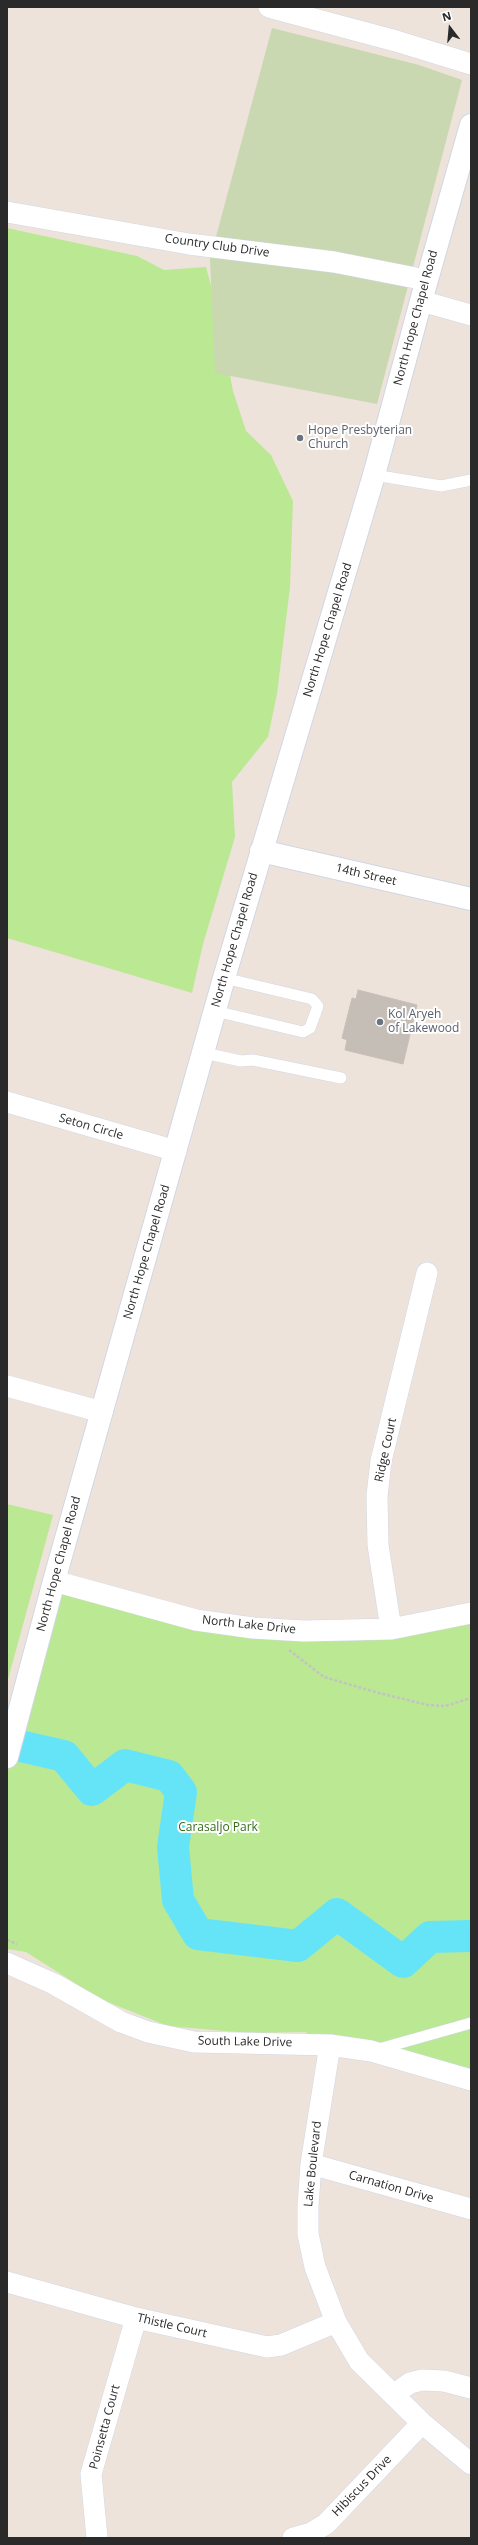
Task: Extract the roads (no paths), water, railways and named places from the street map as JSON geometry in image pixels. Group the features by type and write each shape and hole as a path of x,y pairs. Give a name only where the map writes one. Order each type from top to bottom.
{"main road":[{"name":"North Hope Chapel Road","path":"7,1757 54,1581 224,978 374,476 420,301 471,125"},
{"name":"14th Street","path":"261,851 471,899"}],"street":[{"path":"269,7 396,41 471,64"},
{"name":"Country Club Drive","path":"7,212 188,244 334,262 426,280"},
{"path":"420,301 471,314"},
{"name":"Seton Circle","path":"7,1102 176,1151"},
{"name":"Ridge Court","path":"391,1629 378,1545 377,1496 381,1461 427,1273"},
{"path":"7,1386 102,1412"},
{"name":"North Lake Drive","path":"54,1581 168,1613 239,1626 304,1631 391,1629 471,1613"},
{"name":"South Lake Drive","path":"7,1963 54,1984 121,2022 148,2032 194,2042 330,2045 371,2051 471,2080"},
{"name":"Lake Boulevard","path":"330,2045 311,2164 308,2234 315,2267 336,2322 359,2361 422,2423 471,2464"},
{"name":"Carnation Drive","path":"311,2164 471,2209"},
{"name":"Thistle Court","path":"7,2282 136,2318 267,2347 281,2345 336,2322"},
{"name":"Poinsetta Court","path":"97,2538 91,2474 97,2448 136,2318"},
{"path":"393,2395 410,2383 422,2380 444,2381 471,2388"},
{"name":"Hibiscus Drive","path":"293,2538 326,2524 422,2423"}],"lane":[{"path":"374,476 441,486 471,480"},
{"path":"215,1011 303,1032 310,1028 318,1006 312,999 224,978"},
{"path":"204,1053 241,1061 253,1060 341,1078"},
{"path":"371,2051 404,2044 471,2023"}],"waterway":[{"path":"7,1743 64,1756 92,1790 125,1765 169,1776 181,1792 173,1847 178,1900 198,1934 298,1946 337,1914 403,1962 430,1937 471,1936"}],"place":[{"name":"Hope Presbyterian Church","path":"300,438"},
{"name":"Kol Aryeh of Lakewood","path":"380,1022"}],"park label":[{"name":"Carasaljo Park","path":"218,1828"}]}
